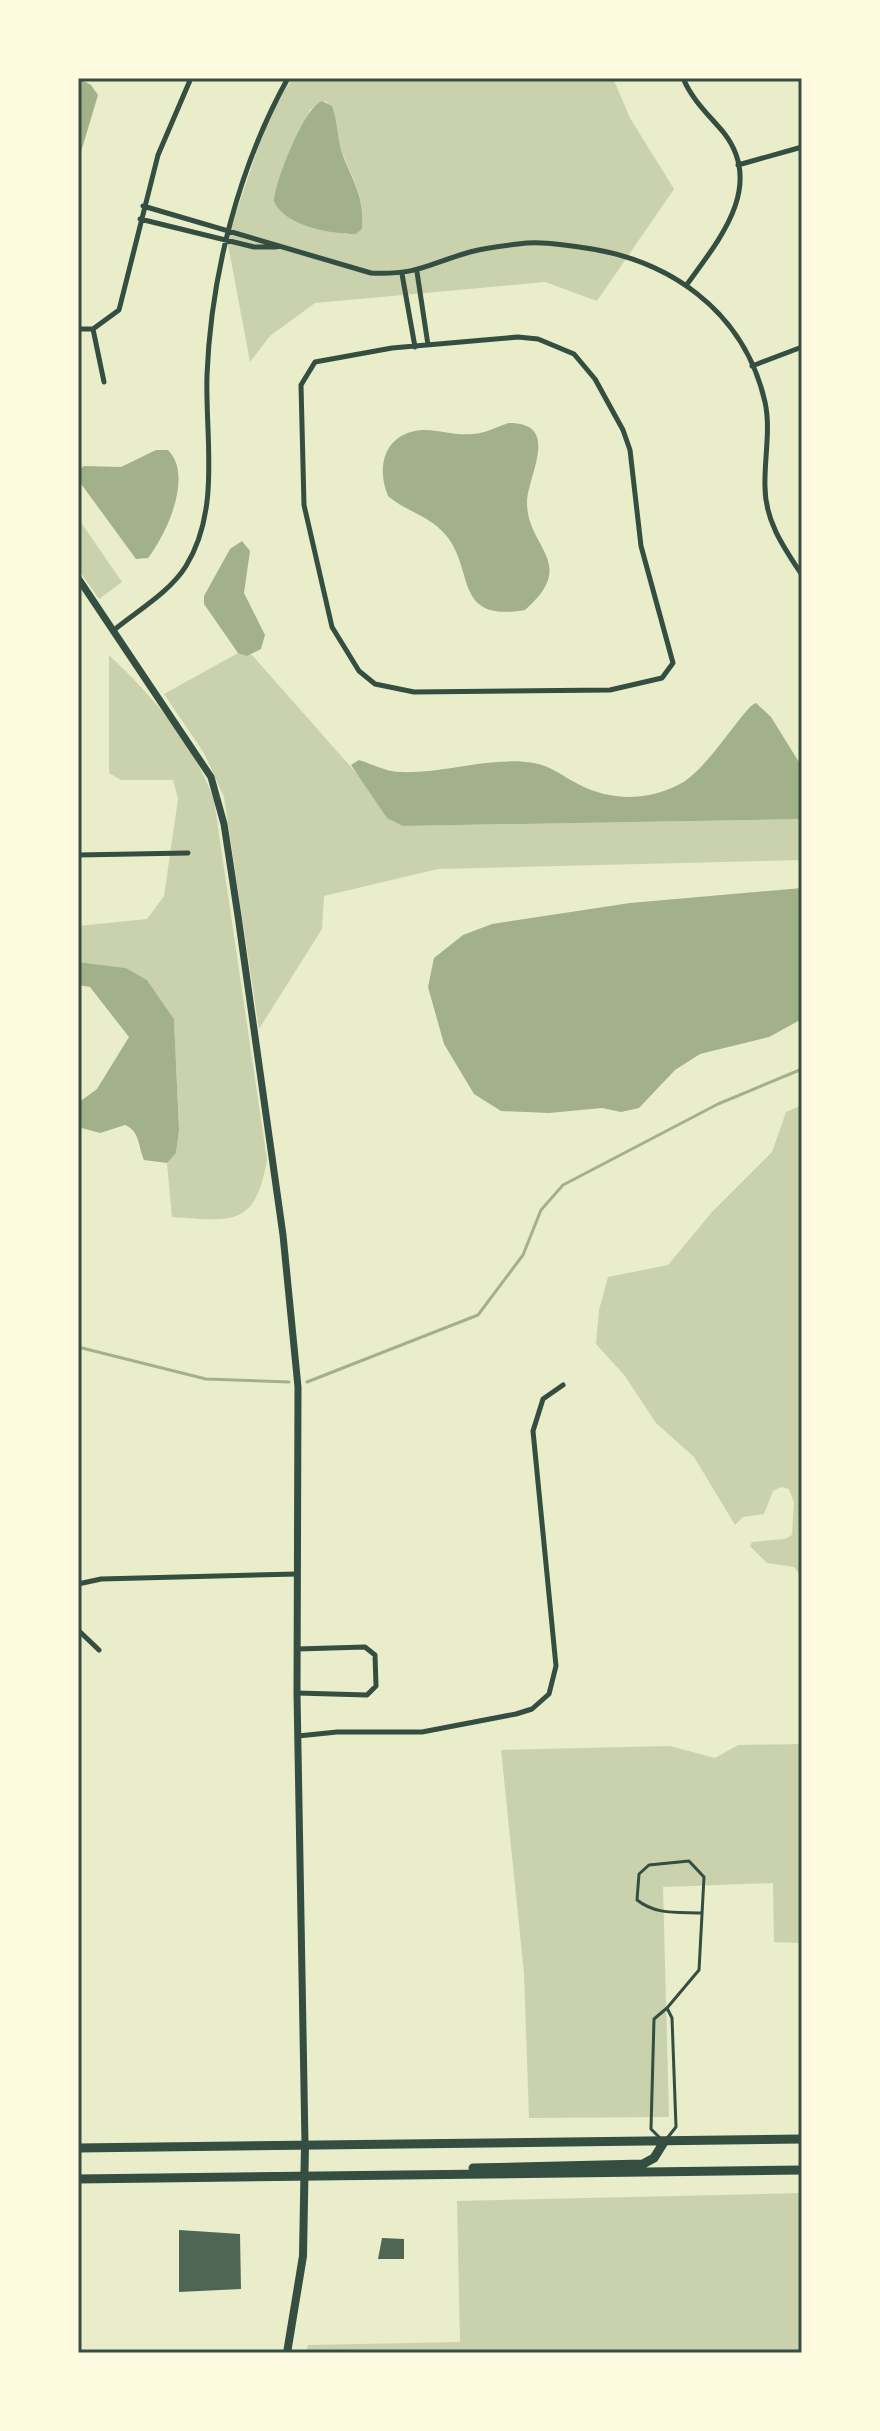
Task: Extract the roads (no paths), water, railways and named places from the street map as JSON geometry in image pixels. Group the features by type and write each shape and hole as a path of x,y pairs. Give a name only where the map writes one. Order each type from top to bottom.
{"highway":[{"path":"78,2148 802,2139"},
{"path":"438,2174 492,2165 643,2164 662,2150 664,2142"},
{"path":"78,2179 802,2170"}],"main road":[{"path":"287,2353 303,2256 305,2144"}],"street":[{"path":"78,329 93,329 119,310 158,155 191,78"},
{"path":"114,630 185,567 201,527 209,489 207,376 212,323 231,229 266,117 288,78"},
{"path":"683,78 703,111 725,134 738,165 741,190 732,218 688,283"},
{"path":"738,165 802,147"},
{"path":"143,206 231,229 277,247 371,273 417,272 470,252 549,243 625,255 688,283 715,307 752,366 766,404 765,489 769,516 802,575"},
{"path":"140,219 254,247 277,247"},
{"path":"417,272 428,345"},
{"path":"402,274 415,347"},
{"path":"93,329 104,382"},
{"path":"518,337 538,339 574,354 595,379 630,450 641,546 673,663 662,678 610,690 414,692 375,684 359,671 332,627 310,541 301,458 301,385 315,362 428,345 518,337"},
{"path":"752,366 802,347"},
{"path":"78,578 200,756 219,798 224,824 294,1326 299,1433 297,1693 305,2144"},
{"path":"78,855 188,853"},
{"path":"298,1736 449,1729 532,1709 549,1694 556,1666 533,1431 543,1399 563,1385"},
{"path":"78,1584 101,1579 297,1574"},
{"path":"78,1630 99,1650"},
{"path":"297,1649 365,1647 375,1655 376,1686 367,1695 297,1693"}],"lane":[{"path":"667,2008 672,2018 676,2127 664,2142 651,2129 654,2019 699,1970 704,1877 689,1861 649,1865 639,1874 637,1900 646,1907 659,1912 701,1913"}],"waterway":[{"path":"307,1382 478,1315 523,1255 541,1210 563,1185 718,1104 802,1069"},
{"path":"78,1347 206,1379 289,1382"}]}
